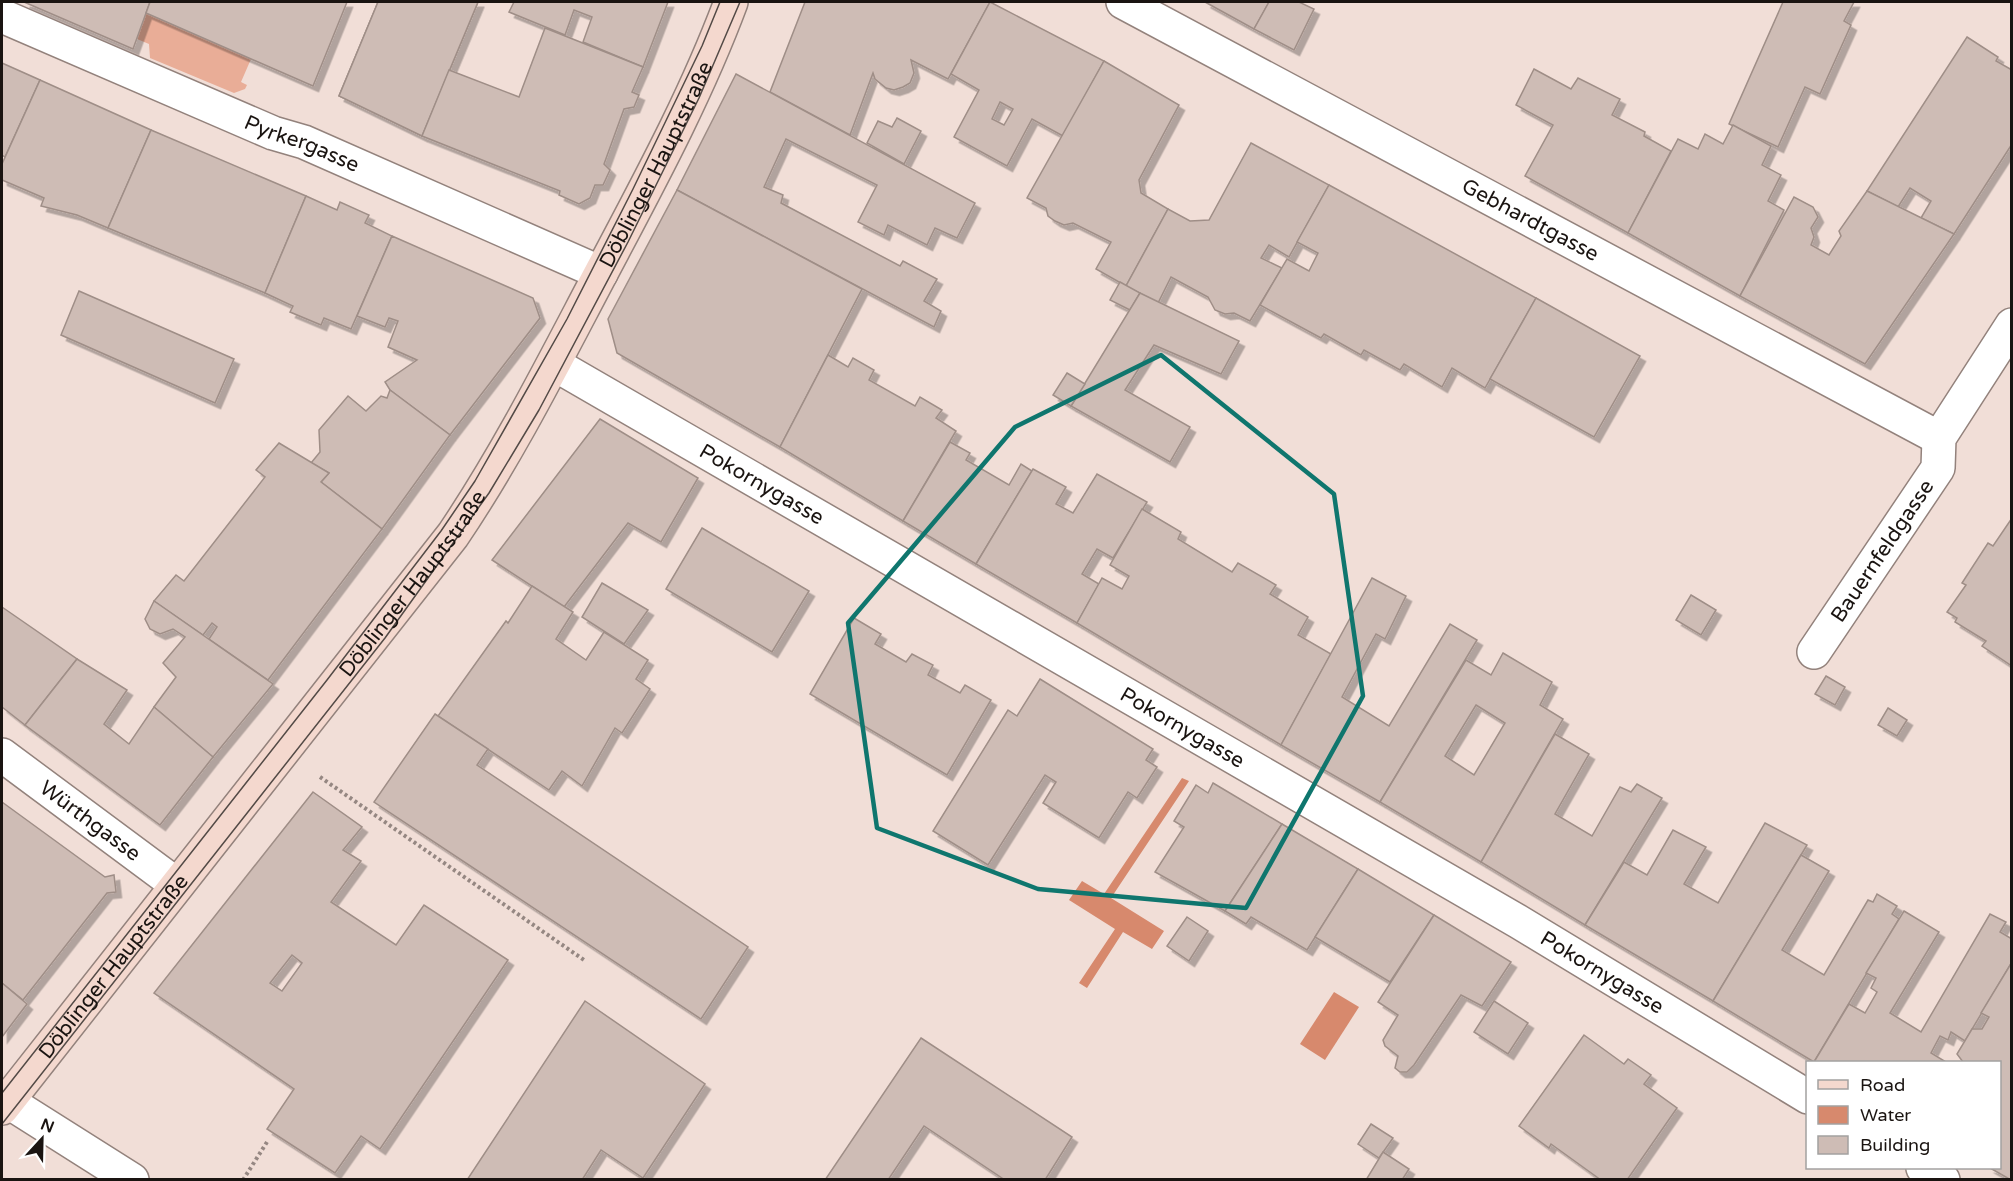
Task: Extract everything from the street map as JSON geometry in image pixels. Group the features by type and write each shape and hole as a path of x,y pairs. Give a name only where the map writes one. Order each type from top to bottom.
{"main road":[{"name":"Döblinger Hauptstraße","path":"4,1105 453,535 487,483 554,364 667,148 731,2"}],"street":[{"name":"Gebhardtgasse","path":"1123,2 1939,438"},
{"name":"Pyrkergasse","path":"2,16 273,134 304,142 601,273"},
{"path":"1939,438 2012,325"},
{"name":"Pokornygasse","path":"554,364 1519,922 1806,1096"},
{"name":"Bauernfeldgasse","path":"1814,652 1938,468 1939,438"},
{"name":"Würthgasse","path":"2,755 177,885"},
{"path":"4,1105 132,1179"},
{"path":"1926,1169 1943,1179"}],"path":[{"path":"320,777 584,960"},
{"path":"243,1179 267,1143"}],"highlighted area":[{"path":"1161,355 1334,494 1363,696 1246,908 1038,889 877,828 848,623 1015,427"}],"shaded area":[{"path":"146,13 251,59 241,82 247,85 245,89 234,93 150,58 149,44 137,39"}],"water":[{"path":"1182,778 1189,781 1111,898 1164,931 1152,949 1123,932 1087,988 1079,983 1115,929 1069,900 1082,881 1104,894"},
{"path":"1334,992 1359,1007 1325,1060 1300,1044"}],"building":[{"path":"24,2 150,2 133,49"},
{"path":"150,2 347,2 313,86 146,13"},
{"path":"378,2 478,2 422,136 339,96"},
{"path":"378,2 478,2 422,136 339,96"},
{"path":"514,2 668,2 643,67 583,42 592,17 574,10 565,35 509,12"},
{"path":"805,2 990,2 948,79 911,60 914,73 910,83 903,87 894,90 886,88 875,79 873,73 850,135 770,92"},
{"path":"990,2 1104,61 1063,136 1032,119 1007,166 954,137 979,90 951,74","holes":["1000,102 1013,109 1004,125 992,119"]},
{"path":"1205,2 1269,2 1254,29"},
{"path":"1269,2 1299,2 1314,9 1294,50 1254,29"},
{"path":"1783,2 1854,2 1844,21 1851,25 1820,94 1805,87 1778,147 1729,124"},
{"path":"545,28 643,67 632,92 639,95 634,107 624,109 604,164 610,170 603,185 595,185 590,198 579,204 559,195 560,191 422,136 449,70 519,97"},
{"path":"1967,37 1998,57 1996,61 2012,70 2012,144 1954,234 1921,218 1931,201 1910,188 1898,207 1867,191"},
{"path":"1104,61 1179,105 1139,180 1141,193 1168,209 1126,286 1096,269 1111,242 1073,223 1064,225 1055,221 1048,216 1046,208 1027,198"},
{"path":"2,63 40,80 5,157 2,155"},
{"path":"1534,69 1571,89 1578,78 1620,99 1612,115 1645,132 1644,136 1671,151 1628,233 1525,176 1553,125 1516,105"},
{"path":"736,74 975,203 957,238 935,228 927,245 888,225 884,235 858,222 877,185 786,139 764,187 783,195 781,203 900,266 903,261 937,279 924,301 941,311 934,327 677,190"},
{"path":"40,80 151,130 108,228 77,215 41,206 44,198 2,180 2,164"},
{"path":"897,118 921,131 904,164 867,143 878,121 892,127"},
{"path":"1733,125 1771,146 1762,165 1781,175 1768,201 1784,210 1740,296 1628,233 1678,139 1698,149 1705,134 1723,144"},
{"path":"151,130 306,196 265,293 108,228"},
{"path":"1251,143 1329,185 1289,257 1269,245 1261,258 1282,268 1250,321 1234,313 1225,314 1215,310 1208,297 1171,277 1158,303 1126,286 1168,209 1190,221 1209,220"},
{"path":"1329,185 1536,298 1485,388 1452,368 1442,387 1404,364 1400,370 1364,350 1361,355 1324,334 1321,338 1260,305 1287,259 1309,271 1318,253 1297,242"},
{"path":"677,190 862,289 780,447 617,353 608,319"},
{"path":"1867,191 1954,234 1865,364 1740,296 1794,197 1813,207 1818,217 1811,228 1814,237 1811,245 1829,255 1841,236 1839,231"},
{"path":"306,196 337,210 340,202 369,215 365,223 392,236 351,329 324,318 321,325 290,312 293,306 265,293"},
{"path":"392,236 533,298 540,318 450,435 390,390 385,382 417,360 388,347 398,321 389,318 385,327 357,316"},
{"path":"1120,282 1140,293 1130,310 1110,300"},
{"path":"79,291 234,359 215,403 61,335"},
{"path":"1140,293 1239,341 1221,374 1154,345 1125,390 1190,427 1170,462 1071,406"},
{"path":"1536,298 1640,356 1594,437 1490,379"},
{"path":"828,355 848,367 853,358 874,370 869,380 915,406 920,397 942,410 936,418 956,431 903,521 780,447"},
{"path":"1067,373 1085,384 1071,406 1053,395"},
{"path":"390,390 450,435 382,529 321,482 329,473 311,463 320,452 319,430 348,396 366,411 381,396 387,398"},
{"path":"600,419 698,478 661,542 628,523 564,607 492,560"},
{"path":"950,442 970,453 966,460 1009,485 1021,464 1032,471 976,564 903,521"},
{"path":"279,443 329,473 321,482 382,529 268,680 209,639 217,627 212,623 203,635 154,601 176,575 184,581 265,477 256,470"},
{"path":"1033,469 1066,487 1056,504 1073,513 1097,474 1147,502 1113,558 1097,549 1082,574 1099,584 1077,623 976,564"},
{"path":"1142,509 1181,532 1178,539 1232,572 1238,563 1276,585 1270,594 1308,617 1298,635 1331,654 1281,745 1077,623 1102,578 1122,589 1129,576 1110,565"},
{"path":"2012,518 2012,666 1982,646 1986,641 1955,622 1957,618 1947,612 1966,585 1962,583 1988,543 1993,546"},
{"path":"702,528 809,591 772,652 666,589"},
{"path":"1372,578 1406,596 1385,639 1376,634 1342,697 1389,726 1450,624 1477,640 1380,802 1281,745"},
{"path":"602,583 648,610 624,644 582,617"},
{"path":"532,586 573,612 556,639 586,660 604,632 648,660 636,679 650,689 622,733 615,728 582,786 562,771 549,790 438,716 506,621 508,623"},
{"path":"1691,595 1716,610 1701,635 1676,620"},
{"path":"154,601 273,684 213,757 154,707 176,677 163,663 185,637 173,629 160,634 150,629 145,619"},
{"path":"2,607 77,659 25,725 2,707"},
{"path":"854,618 881,634 875,644 906,662 912,654 933,665 928,675 960,693 965,685 991,700 947,775 810,694"},
{"path":"1503,653 1552,682 1540,705 1563,719 1481,862 1380,802 1466,660 1491,675","holes":["1476,705 1505,723 1474,775 1445,756"]},
{"path":"77,659 127,690 104,724 129,744 154,707 213,757 160,825 25,725"},
{"path":"1826,676 1845,687 1835,705 1815,694"},
{"path":"1040,679 1153,749 1146,760 1157,767 1137,798 1128,792 1099,838 1043,803 1056,782 1045,775 988,865 933,831 1008,710 1017,716"},
{"path":"1888,708 1907,720 1897,736 1878,725"},
{"path":"435,714 488,749 477,765 748,947 701,1019 374,802"},
{"path":"1555,734 1589,754 1555,814 1592,836 1620,787 1631,792 1637,784 1662,798 1585,925 1481,862"},
{"path":"1213,783 1282,824 1225,911 1155,872 1184,827 1174,821 1196,785 1208,793"},
{"path":"313,792 362,827 343,850 361,861 331,902 396,945 424,905 508,960 380,1149 361,1136 335,1173 267,1129 294,1089 154,993","holes":["292,955 302,963 282,991 270,983"]},
{"path":"2,802 105,877 114,875 116,892 107,893 23,1000 2,983"},
{"path":"1765,823 1807,845 1713,1001 1585,925 1624,862 1647,875 1673,830 1706,847 1684,884 1718,903"},
{"path":"1282,824 1358,869 1307,950 1251,917 1246,924 1225,911"},
{"path":"1801,855 1829,871 1782,950 1824,975 1868,900 1873,902 1877,894 1897,906 1892,914 1899,919 1815,1061 1713,1001"},
{"path":"1358,869 1434,915 1390,982 1315,937"},
{"path":"1904,911 1939,932 1890,1013 1921,1032 1990,914 2006,922 2000,932 2012,939 2012,962 1965,1041 1951,1032 1948,1040 1940,1036 1931,1053 1944,1061 1815,1061 1849,1004 1865,1013 1877,992 1871,988 1876,978 1866,973"},
{"path":"1434,915 1511,962 1482,1006 1461,995 1414,1065 1407,1072 1400,1072 1395,1068 1398,1056 1385,1046 1383,1040 1398,1015 1378,1002"},
{"path":"1187,917 1208,931 1189,961 1167,946"},
{"path":"2012,962 2012,1180 1992,1169 2001,1169 2001,1061 1962,1061 1957,1054 1972,1029 1982,1029 1989,1017 1981,1013"},
{"path":"2,983 27,1004 2,1037"},
{"path":"585,1001 705,1084 643,1178 601,1150 582,1180 467,1180"},
{"path":"1494,1001 1528,1023 1508,1054 1474,1032"},
{"path":"1584,1035 1624,1064 1628,1059 1651,1075 1644,1084 1677,1108 1627,1180 1601,1180 1551,1144 1549,1148 1519,1126"},
{"path":"921,1038 1072,1137 1045,1180 1005,1180 924,1126 888,1180 825,1180"},
{"path":"1371,1124 1393,1138 1379,1158 1358,1144"},
{"path":"1383,1152 1409,1169 1402,1180 1366,1180"}],"tram line":[{"path":"2,1093 327,680 441,531 475,481 567,319 633,189 702,46 720,2"},
{"path":"2,1124 385,638 489,493 539,410 628,242 699,98 740,2"}]}
